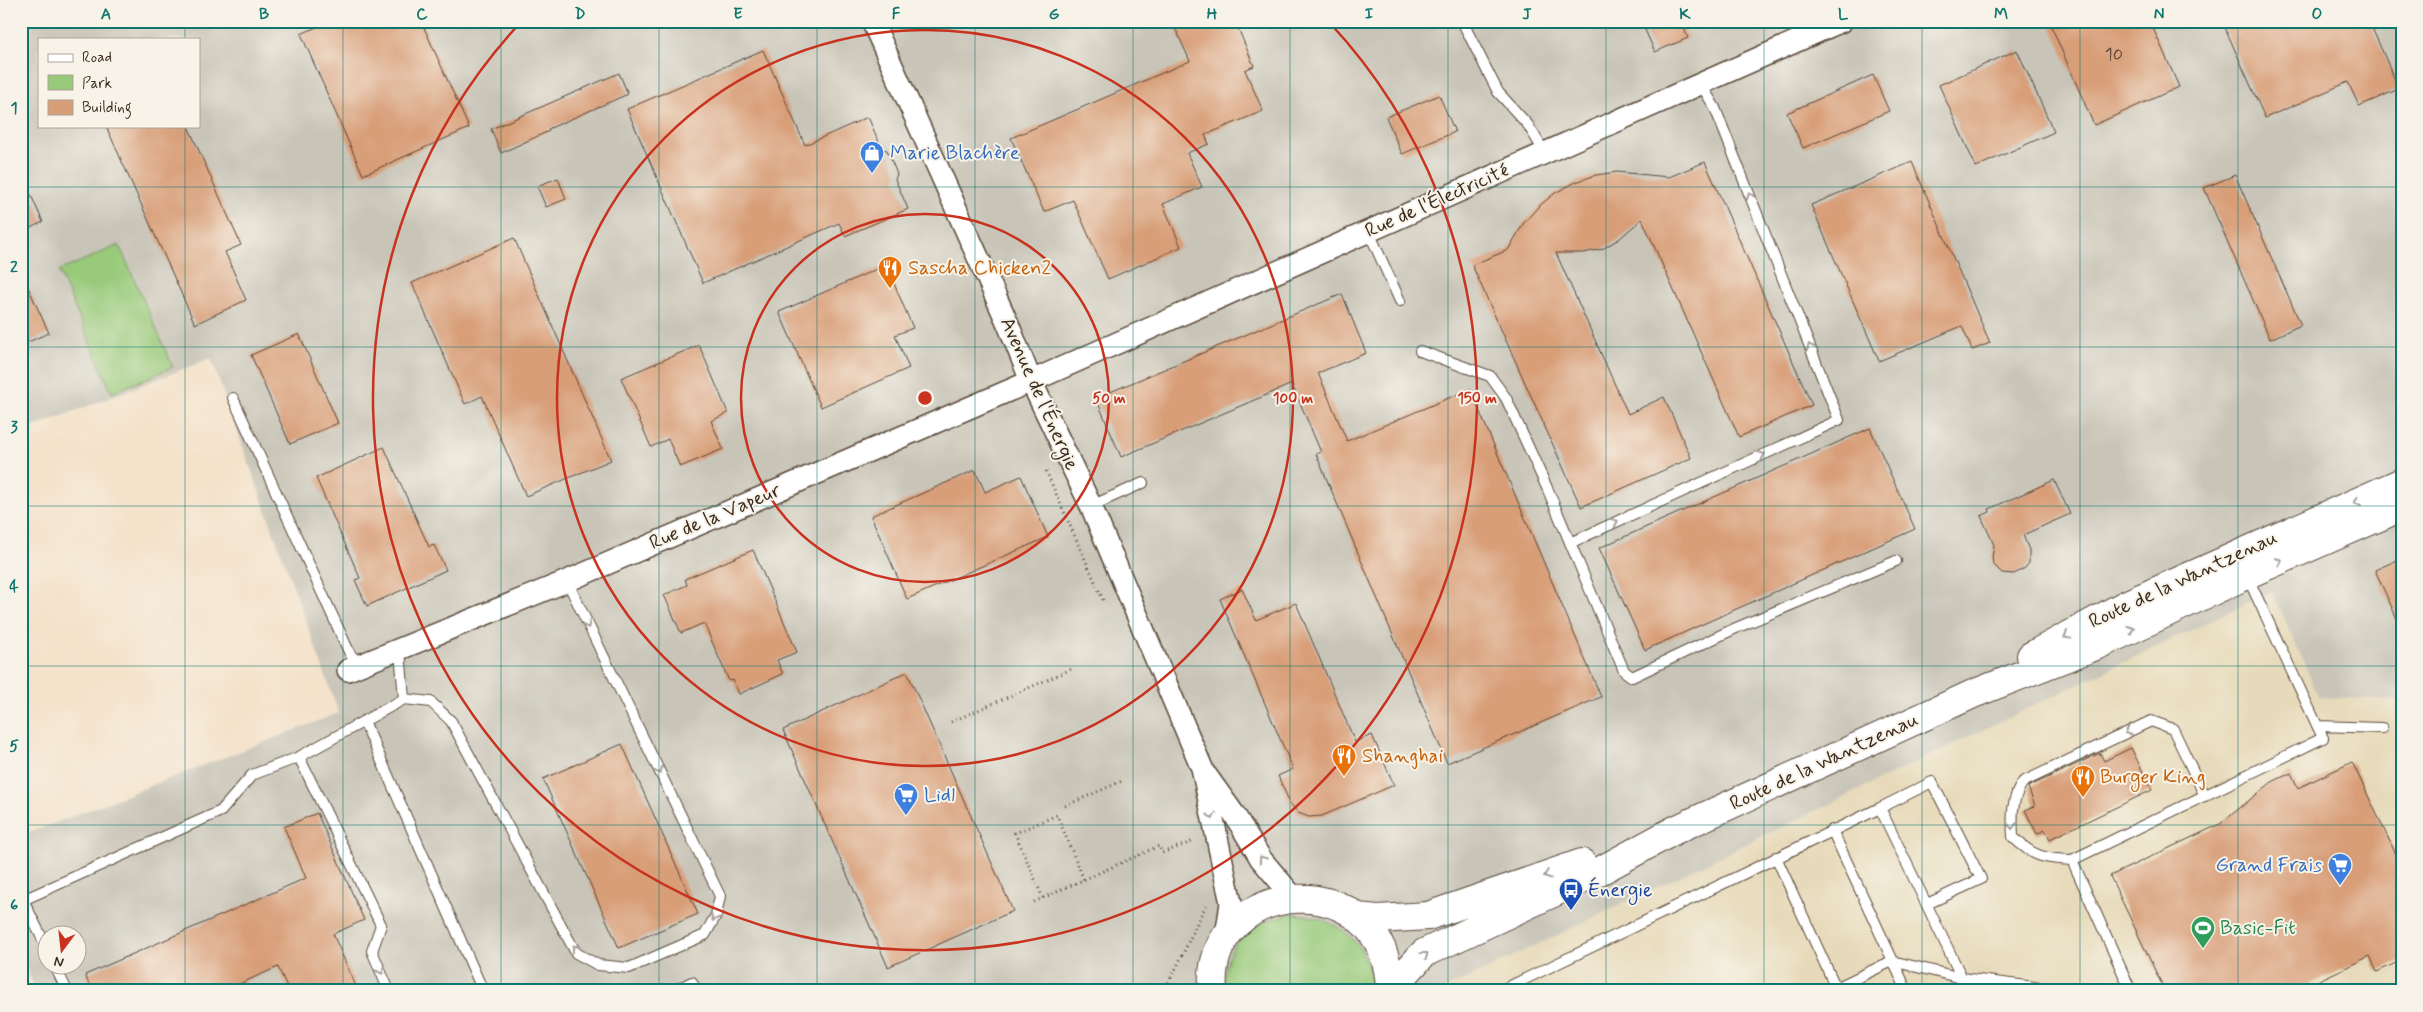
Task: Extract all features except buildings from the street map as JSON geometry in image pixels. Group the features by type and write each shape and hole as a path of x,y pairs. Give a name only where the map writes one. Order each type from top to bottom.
{"main road":[{"name":"Route de la Wantzenau","path":"1973,694 2032,656 2125,605 2402,482"},
{"name":"Route de la Wantzenau","path":"1390,990 1424,953 1598,872 1676,830 1973,694 2098,645 2247,575 2402,508"},
{"name":"Route de la Wantzenau","path":"1357,917 1378,919 1428,916 1676,830"},
{"path":"1213,991 1212,981 1216,958 1226,937 1244,917 1267,904 1293,897 1316,898 1338,905 1357,917 1376,937 1387,962 1390,990"}],"street":[{"name":"Avenue de l'Énergie","path":"872,21 1008,324 1031,381 1091,506 1202,768 1231,903 1226,937"},
{"name":"Rue de l'Électricité","path":"1031,381 1842,21"},
{"name":"Rue de la Vapeur","path":"355,668 566,581 1031,381"},
{"name":"Avenue de l'Énergie","path":"1202,768 1262,859 1293,897"}],"lane":[{"path":"1462,21 1498,92 1528,125 1545,154"},
{"path":"1570,543 1839,420 1715,108 1702,84"},
{"path":"1369,232 1400,301"},
{"path":"1420,351 1490,376 1506,398 1624,672 1632,677 1736,628 1896,561"},
{"path":"233,398 355,668"},
{"path":"1091,506 1143,483"},
{"path":"2205,796 2173,728 2151,721 2023,782 2016,793 2012,820 2013,837 2024,849 2044,858 2072,860 2205,796 2323,738 2247,575"},
{"path":"38,930 23,900 220,811 252,775 300,757 404,699 431,702 451,721 576,953 598,965 629,968 705,935 716,915 720,896 566,581"},
{"path":"400,651 404,699"},
{"path":"364,721 483,991"},
{"path":"2318,726 2382,728"},
{"path":"300,757 381,925 372,951 390,991"},
{"path":"1500,991 1932,782 1981,879 1927,904"},
{"path":"1880,808 1962,978"},
{"path":"1832,830 1907,991"},
{"path":"1776,857 1833,990 1892,961 1962,978 2067,991"},
{"path":"2072,860 2131,991"},
{"path":"59,974 67,991"},
{"path":"673,991 692,982 696,991"}],"path":[{"path":"951,722 1074,668"},
{"path":"1065,806 1122,781"},
{"path":"1043,898 1015,833 1057,815 1084,880"},
{"path":"1034,902 1159,846 1162,853 1194,841"},
{"path":"1163,991 1176,972 1196,924 1208,902"}],"shaded area":[{"path":"21,21 2402,21 2402,700 2319,697 2272,591 1441,991 36,991 21,956 21,836 339,713 211,358 21,432"},
{"path":"2272,591 2319,697 2402,699 2402,991 1441,991"}],"green space":[{"path":"119,245 173,367 112,393 59,271"},
{"path":"1289,914 1321,919 1347,934 1365,958 1370,973 1371,991 1222,991 1228,959 1237,942 1261,924"}],"place":[{"name":"Marie Blachère","path":"872,174"},
{"name":"Sascha Chicken2","path":"890,289"},
{"name":"Shanghai","path":"1344,777"},
{"name":"Burger King","path":"2083,798"},
{"name":"Lidl","path":"906,816"},
{"name":"Grand Frais","path":"2340,886"},
{"name":"Énergie","path":"1571,911"},
{"name":"Basic-Fit","path":"2203,949"}]}
